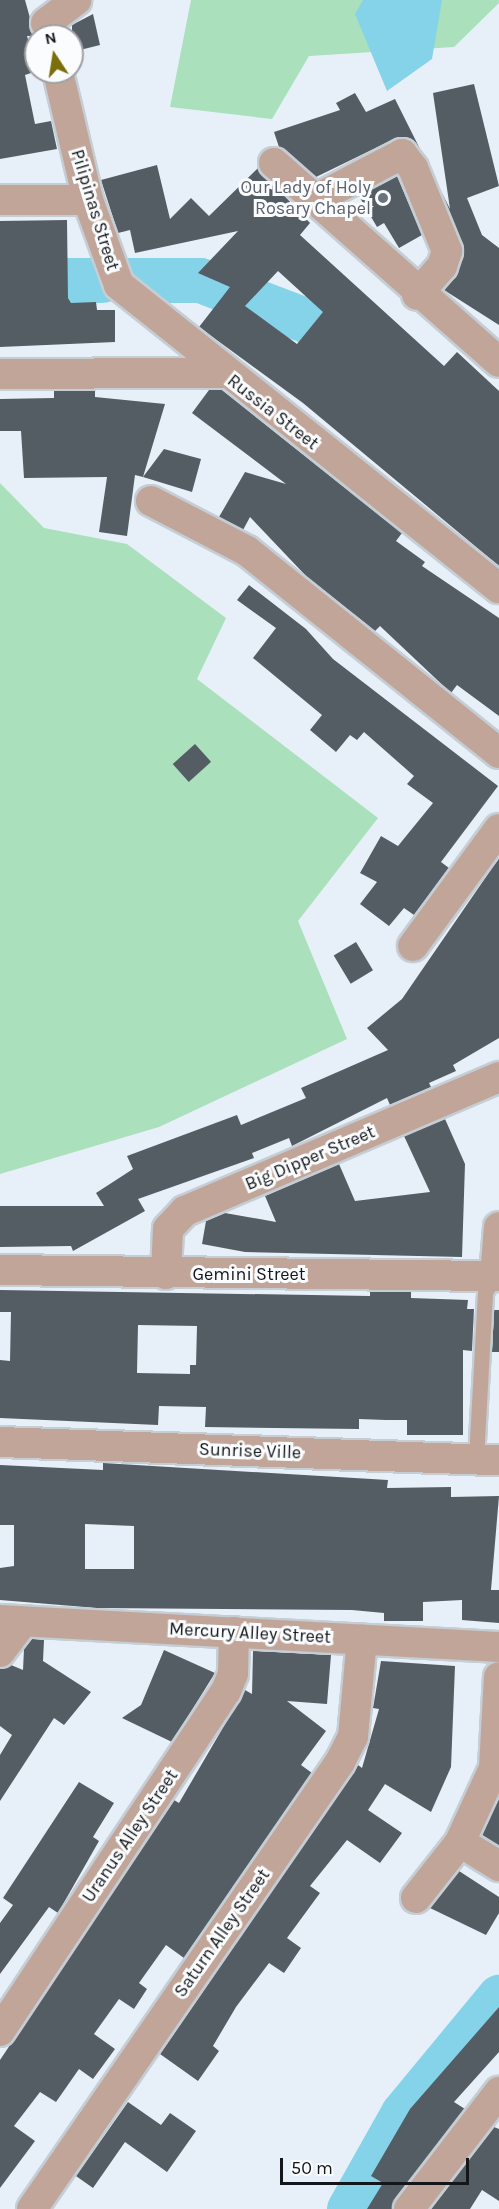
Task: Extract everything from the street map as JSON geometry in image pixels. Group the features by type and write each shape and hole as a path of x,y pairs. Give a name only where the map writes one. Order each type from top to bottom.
{"street":[{"path":"45,20 76,0"},
{"name":"Pilipinas Street","path":"61,84 88,200 119,285 160,323 223,373"},
{"path":"318,198 402,154 447,251 442,266 417,295"},
{"path":"274,163 318,198 417,295 496,353"},
{"path":"0,200 88,200"},
{"path":"139,373 154,353 160,323"},
{"name":"Russia Street","path":"0,374 223,373 499,588"},
{"path":"151,501 247,551 499,753"},
{"path":"413,946 499,829"},
{"name":"Big Dipper Street","path":"166,1274 168,1229 185,1211 499,1077"},
{"path":"497,1276 499,1227"},
{"name":"Gemini Street","path":"0,1270 166,1274 497,1276"},
{"name":"Sunrise Ville","path":"0,1442 488,1459"},
{"path":"0,1652 12,1621"},
{"name":"Mercury Alley Street","path":"12,1621 499,1647"},
{"name":"Uranus Alley Street","path":"0,2031 226,1691 233,1674 234,1632"},
{"name":"Saturn Alley Street","path":"32,2209 340,1762 353,1737 362,1639"},
{"path":"416,1898 460,1842 496,1768 499,1677"},
{"path":"460,1842 499,1866"},
{"path":"409,2209 494,2106"}],"lane":[{"path":"488,1459 485,1292 497,1276"}],"green space":[{"path":"191,0 499,0 499,3 454,47 309,56 272,119 170,107"},
{"path":"0,483 44,528 127,544 226,618 197,679 378,818 298,921 347,1039 159,1127 0,1174"}],"water":[{"path":"363,0 442,0 432,59 387,91 355,14"}],"building":[{"path":"0,0 25,0 32,24 24,24 24,84 27,84 35,124 51,121 57,149 0,159"},
{"path":"93,14 100,45 84,49 84,24 74,24"},
{"path":"474,84 499,186 467,198 482,235 499,248 499,325 444,290 458,271 463,245 441,191 450,209 433,93"},
{"path":"355,93 366,112 395,99 420,149 409,138 394,139 316,177 279,147 274,132 340,110 336,103"},
{"path":"157,165 170,219 191,198 209,216 258,168 310,223 300,235 444,366 457,352 499,391 499,566 303,403 199,327 230,287 198,273 238,231 135,253 130,230 118,233 101,180","holes":["278,271 323,312 297,344 245,306"]},
{"name":"Our Lady of Holy Rosary Chapel","path":"397,176 422,235 399,248 384,223 377,227 359,196"},
{"path":"67,220 68,298 71,303 96,302 97,310 115,310 115,342 0,347 0,221"},
{"path":"209,390 222,390 402,533 396,541 425,562 422,566 499,618 499,716 457,685 451,693 380,626 375,631 307,577 250,517 243,530 219,517 245,472 286,484 192,413"},
{"path":"54,391 95,391 95,397 165,404 143,477 135,475 127,536 99,532 107,477 24,478 21,431 0,431 0,399 54,398"},
{"path":"164,449 201,459 192,492 143,477"},
{"path":"249,585 306,629 333,659 498,786 441,862 449,868 414,915 404,908 389,926 360,904 377,882 360,873 381,836 398,846 433,803 407,784 414,776 364,732 357,740 350,735 336,752 310,730 322,715 253,658 276,628 237,600"},
{"path":"195,744 211,762 189,782 173,764"},
{"path":"499,858 499,1038 453,1065 456,1071 429,1083 431,1087 390,1105 387,1098 292,1146 289,1138 252,1153 254,1158 138,1199 145,1211 73,1251 71,1246 0,1247 0,1206 104,1206 96,1193 133,1169 127,1156 237,1115 241,1125 306,1098 301,1088 388,1050 367,1028 402,999"},
{"path":"356,942 373,970 351,984 334,955"},
{"path":"445,1119 465,1164 462,1257 245,1252 202,1244 206,1221 225,1213 276,1222 265,1196 339,1164 355,1201 430,1192 404,1136"},
{"path":"0,1290 370,1296 370,1292 411,1292 411,1298 468,1300 467,1309 474,1309 472,1351 463,1350 463,1435 407,1435 407,1420 359,1419 359,1429 205,1427 206,1407 159,1406 158,1425 0,1418 0,1360 10,1361 11,1312 0,1312","holes":["138,1325 197,1326 196,1365 190,1365 190,1374 137,1373"]},
{"path":"494,1310 499,1310 499,1352 492,1352"},
{"path":"103,1463 388,1480 387,1488 451,1487 451,1497 499,1496 491,1590 499,1590 499,1623 462,1620 462,1600 423,1602 423,1621 384,1621 384,1613 352,1610 97,1608 0,1600 0,1568 14,1566 14,1525 0,1525 0,1465 103,1470","holes":["85,1524 134,1526 134,1569 85,1569"]},
{"path":"32,1639 44,1640 43,1661 91,1692 64,1725 54,1718 0,1801 0,1755 12,1735 0,1726 0,1669 11,1665 23,1670 24,1649"},
{"path":"164,1650 215,1673 172,1742 122,1718 141,1705"},
{"path":"253,1651 331,1655 327,1704 287,1701 326,1731 301,1765 312,1773 184,1958 166,1945 139,1983 147,1989 134,2009 119,1999 94,2034 115,2049 93,2079 79,2069 56,2102 40,2092 14,2126 35,2141 0,2188 0,2060 174,1800 179,1803 245,1690 252,1694"},
{"path":"381,1661 455,1666 451,1767 431,1812 385,1784 368,1810 402,1833 380,1863 347,1840 310,1886 320,1893 287,1938 301,1948 284,1973 269,1963 236,2007 213,2046 219,2051 198,2081 160,2054 358,1765 362,1768 379,1709 373,1708"},
{"path":"79,1782 114,1803 93,1837 99,1841 58,1913 49,1907 0,1974 0,1923 13,1905 3,1898"},
{"path":"499,1798 499,1846 482,1835"},
{"path":"459,1871 499,1897 499,1913 486,1935 430,1908"},
{"path":"499,2007 499,2052 454,2102 465,2109 392,2209 367,2209 383,2183 371,2176 410,2109"},
{"path":"128,2102 161,2125 170,2113 196,2131 167,2172 125,2142 93,2188 76,2176"},
{"path":"494,2127 499,2129 499,2201 482,2190 470,2209 431,2209"}],"waterway":[{"path":"0,280 102,280"},
{"path":"127,280 200,280 308,321 358,365"},
{"path":"349,2209 403,2113 499,1997"}],"place":[{"name":"Our Lady of Holy Rosary Chapel","path":"383,198"}]}
